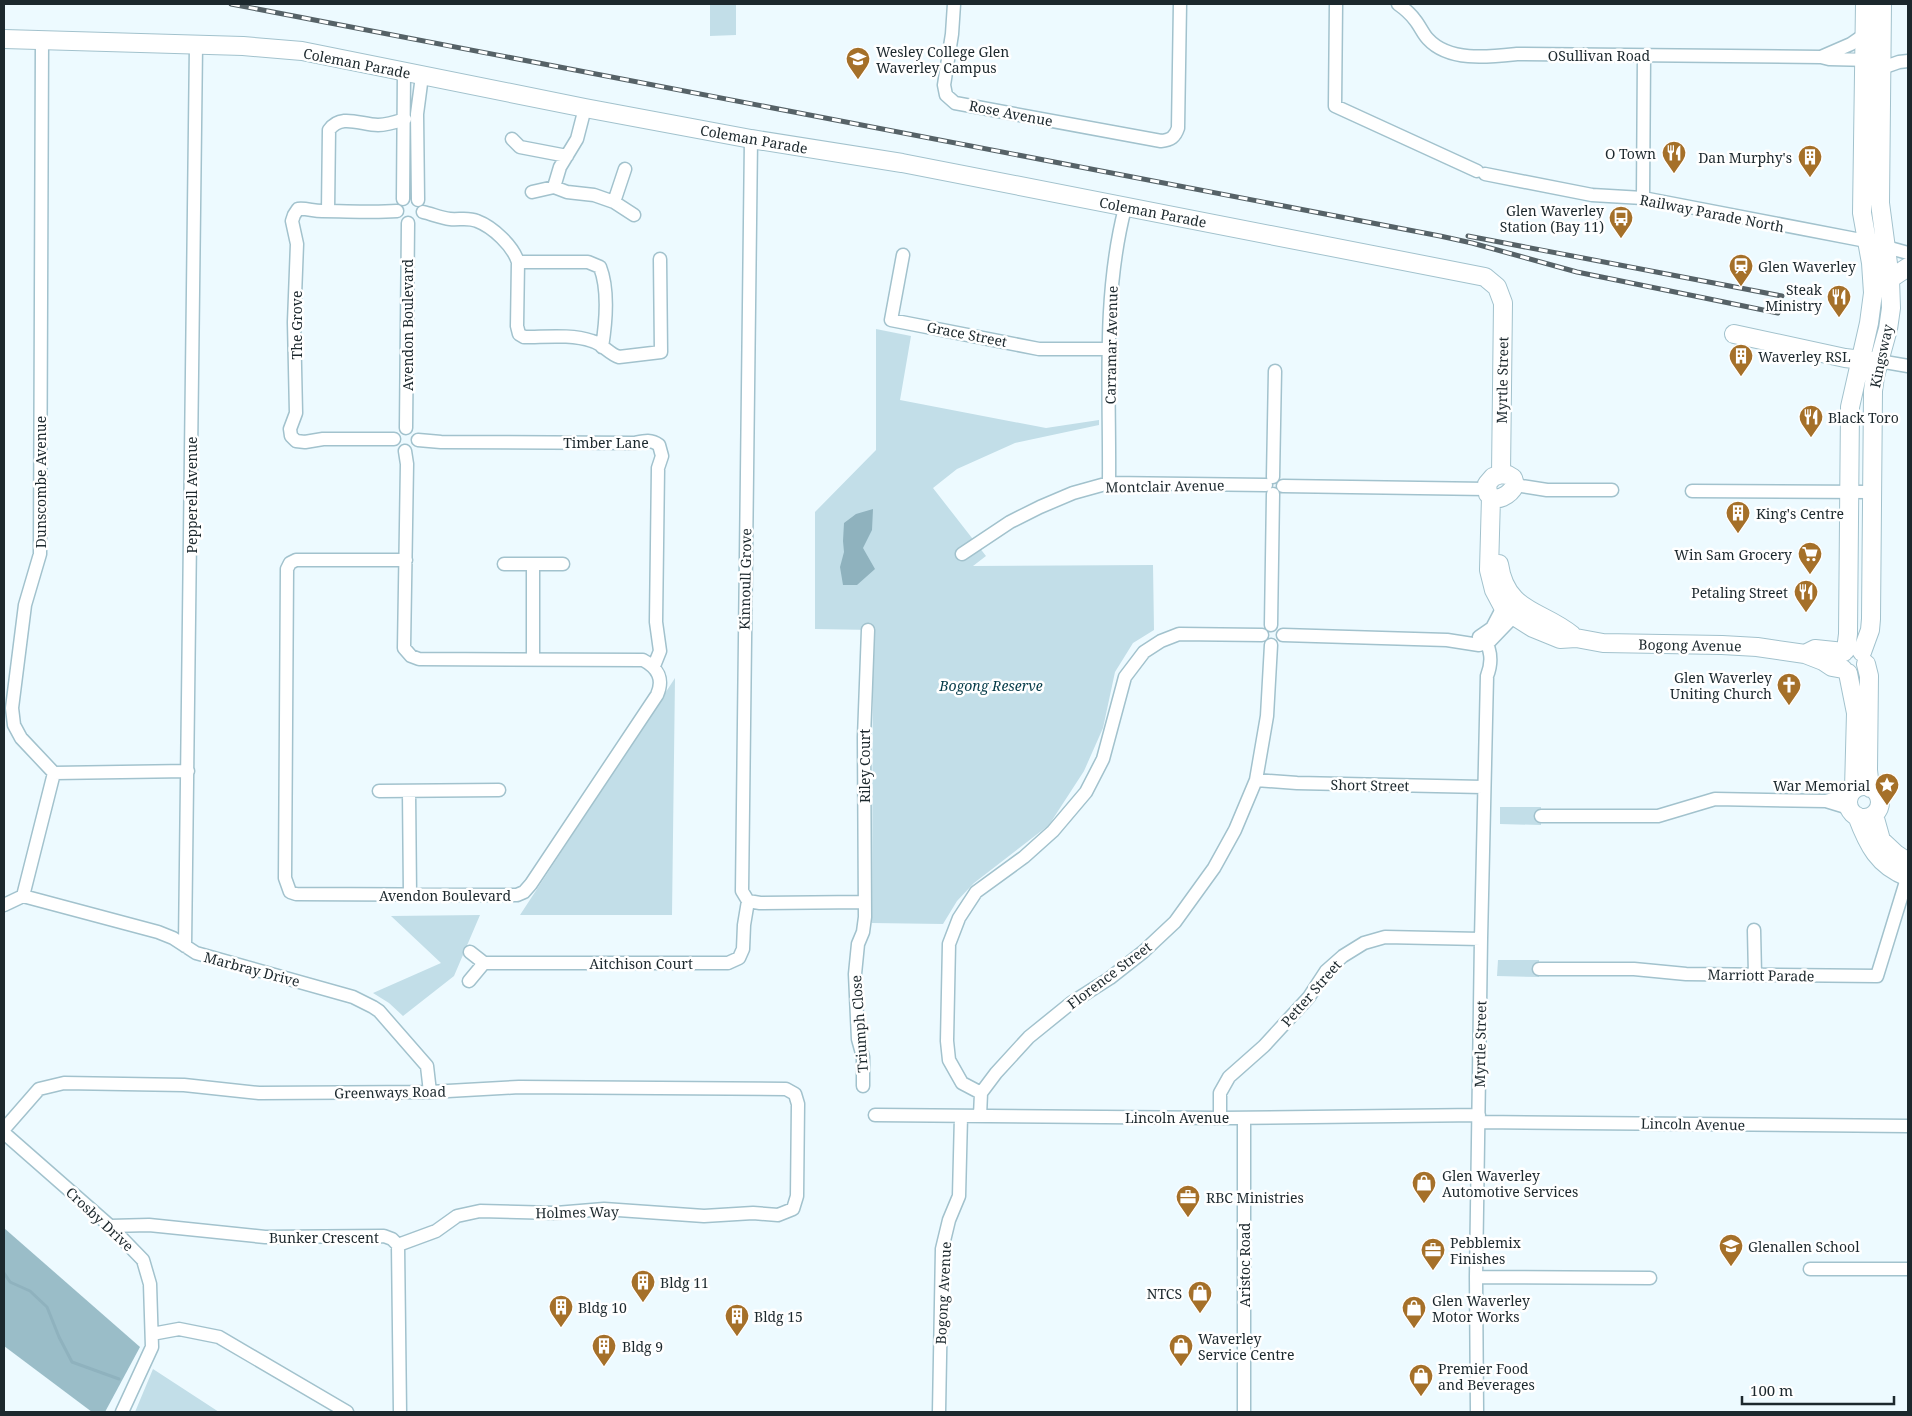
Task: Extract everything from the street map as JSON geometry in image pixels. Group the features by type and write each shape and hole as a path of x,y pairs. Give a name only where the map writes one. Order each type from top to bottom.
{"street":[{"name":"Rose Avenue","path":"954,4 952,34 944,85 946,96 955,103 1161,141 1170,140 1176,136 1178,128 1180,4"},
{"name":"Railway Parade North","path":"1336,4 1335,106 1481,173 1592,196 1643,198 1866,242 1908,253"},
{"name":"OSullivan Road","path":"1398,4 1412,15 1426,38 1436,46 1453,54 1481,56 1517,54 1821,57 1828,59 1864,60 1882,64 1908,61"},
{"name":"Kingsway","path":"1859,802 1868,770 1869,676 1855,654 1848,634 1850,407 1871,312 1873,293 1871,263 1862,213 1865,4"},
{"name":"Kingsway","path":"1882,4 1880,192 1881,216 1890,279 1890,320 1875,376 1873,398 1871,625 1868,639 1855,654 1840,662 1845,671 1856,713 1859,802 1868,844 1874,853 1891,868 1908,873"},
{"name":"OSullivan Road","path":"1821,57 1851,44 1864,35"},
{"name":"Coleman Parade","path":"4,39 196,44 302,51 585,108 751,139 902,164 1474,274 1485,277 1498,286"},
{"name":"Dunscombe Avenue","path":"42,39 40,554 25,605 12,708 14,726 21,738 54,773"},
{"name":"Pepperell Avenue","path":"185,946 196,44"},
{"path":"1643,198 1644,56"},
{"path":"403,199 404,72"},
{"path":"422,76 417,114 421,206 418,220 408,223 400,219 397,211 399,202 412,197 421,206 449,219 479,221 490,228 511,248 518,262 516,326 519,334 524,337 579,337 594,341 614,356 620,357 661,352 660,259"},
{"path":"554,187 560,167 577,138 585,108"},
{"path":"328,211 330,130 334,124 340,121 356,121 376,125 389,124 405,119"},
{"name":"Kinnoull Grove","path":"748,900 742,891 742,880 751,139"},
{"path":"512,140 520,147 567,156"},
{"path":"614,202 625,170"},
{"path":"532,192 554,187 567,192 594,194 614,202 634,215"},
{"name":"Carramar Avenue","path":"1109,483 1109,349 1112,284 1125,208"},
{"name":"The Grove","path":"394,439 323,439 305,442 296,441 291,436 290,429 296,413 294,322 297,244 292,221 298,209 372,213 397,211"},
{"name":"Avendon Boulevard","path":"406,428 408,223"},
{"name":"Grace Street","path":"903,255 891,320 1039,348 1109,349"},
{"path":"518,262 588,262 600,267 605,280 605,332 602,346"},
{"path":"1890,279 1908,267"},
{"name":"Myrtle Street","path":"1498,286 1503,303 1501,474 1513,478 1499,492"},
{"path":"1734,334 1845,358 1908,366"},
{"path":"1271,625 1271,485 1275,371"},
{"path":"1852,398 1873,398"},
{"path":"406,428 414,431 418,440 415,448 405,452 398,448 394,439 397,432 406,428"},
{"name":"Timber Lane","path":"418,440 442,442 625,443 648,441 659,445 662,456 658,468 656,622 660,651 654,666"},
{"path":"405,452 407,464 404,648 411,656 419,659 643,660 654,666"},
{"path":"1271,485 1279,478 1283,486 1499,492 1612,490"},
{"name":"Montclair Avenue","path":"962,554 1010,522 1040,506 1072,493 1109,483 1271,485"},
{"path":"1692,491 1873,492"},
{"path":"1499,492 1500,572 1511,595 1516,612"},
{"path":"1499,492 1489,570 1494,590 1516,612"},
{"name":"Avendon Boulevard","path":"406,560 296,560 290,563 287,569 285,878 290,892 296,894 517,895 524,892 657,696 660,680 654,666"},
{"path":"504,564 563,564"},
{"path":"533,564 533,659"},
{"path":"1283,635 1481,640 1493,638 1516,612"},
{"name":"Bogong Avenue","path":"1516,612 1533,628 1560,639 1576,638 1603,643 1746,646 1805,654 1845,671"},
{"path":"1271,625 1278,626 1283,635 1280,642 1271,645 1264,642 1262,635 1265,627 1271,625"},
{"name":"Riley Court","path":"864,902 864,738 868,630"},
{"path":"980,1116 981,1093 962,1083 949,1060 947,1041 949,944 959,918 976,892 1024,857 1053,831 1086,792 1102,759 1125,677 1144,652 1161,640 1180,634 1262,635"},
{"name":"Myrtle Street","path":"1477,1412 1476,1277 1487,676 1484,668 1481,640"},
{"name":"Florence Street","path":"981,1093 996,1073 1029,1038 1071,1003 1123,968 1175,922 1214,868 1236,830 1256,780 1267,716 1271,645"},
{"name":"Bogong Avenue","path":"1805,654 1814,649 1855,654"},
{"path":"1845,671 1857,674 1861,672 1855,654"},
{"path":"4,905 23,896 54,773 188,771"},
{"name":"Short Street","path":"1256,780 1298,783 1484,787"},
{"path":"380,791 499,790"},
{"path":"409,791 410,895"},
{"path":"1541,816 1658,816 1714,799 1859,802"},
{"name":"Marriott Parade","path":"1539,969 1634,969 1686,974 1878,976 1908,873"},
{"name":"Marbray Drive","path":"23,896 158,932 196,953 353,997 379,1011 427,1066 430,1092"},
{"path":"748,900 760,903 864,902"},
{"name":"Aitchison Court","path":"484,963 728,963 739,958 743,949 748,900"},
{"name":"Triumph Close","path":"863,1086 863,1057 858,1039 855,974 858,944 863,932 864,902"},
{"path":"1754,930 1755,975"},
{"name":"Petter Street","path":"1220,1118 1220,1093 1229,1077 1264,1046 1309,997 1326,971 1343,956 1364,943 1385,937 1481,939"},
{"path":"469,981 484,963 470,952"},
{"name":"Greenways Road","path":"4,1131 39,1090 64,1083 184,1084 259,1093 430,1092 519,1087 786,1089 795,1094 798,1104 797,1196 794,1209"},
{"name":"Lincoln Avenue","path":"876,1115 1479,1118 1908,1126"},
{"name":"Bogong Avenue","path":"939,1412 942,1249 949,1220 959,1196 961,1116"},
{"name":"Aristoc Road","path":"1244,1118 1244,1412"},
{"name":"Crosby Drive","path":"4,1131 110,1226 142,1260 150,1284 152,1347 122,1412"},
{"name":"Holmes Way","path":"398,1245 436,1231 457,1216 480,1211 556,1213 604,1209 704,1216 778,1215 794,1209"},
{"name":"Bunker Crescent","path":"110,1226 149,1225 265,1237 384,1236 392,1239 398,1245 400,1412"},
{"path":"1810,1269 1908,1269"},
{"path":"1476,1277 1650,1278"},
{"path":"152,1334 178,1329 219,1337 347,1412"}],"green space":[{"path":"710,4 736,4 736,35 710,36"},
{"name":"Bogong Reserve","path":"876,329 911,336 900,400 1046,428 1099,420 1099,425 1015,443 957,469 933,488 986,556 973,566 1153,565 1154,630 1133,643 1115,672 1103,728 1084,771 1049,825 974,883 957,901 943,924 872,923 873,630 815,629 815,512 876,450"},
{"path":"675,678 672,915 520,915"},
{"path":"1500,807 1541,807 1541,825 1500,824"},
{"path":"480,915 454,976 403,1016 389,1003 373,993 441,963 391,916"},
{"path":"1498,960 1539,960 1539,977 1497,976"},
{"path":"153,1369 219,1412 135,1412"}],"shaded area":[{"path":"873,509 872,530 863,548 875,569 857,585 843,585 840,567 844,552 844,523 856,514"},
{"path":"4,1228 140,1347 105,1412 92,1412 4,1346"}],"waterway":[{"path":"4,1273 10,1282 30,1291 47,1307 72,1362 119,1379"}],"railway":[{"path":"231,4 1440,236 1577,272 1778,313"},
{"path":"1468,236 1782,296"}],"place":[{"name":"Wesley College Glen Waverley Campus","path":"858,80"},
{"name":"O Town","path":"1674,174"},
{"name":"Dan Murphy's","path":"1810,178"},
{"name":"Glen Waverley Station (Bay 11)","path":"1621,239"},
{"name":"Glen Waverley","path":"1741,287"},
{"name":"Steak Ministry","path":"1839,318"},
{"name":"Waverley RSL","path":"1741,377"},
{"name":"Black Toro","path":"1811,438"},
{"name":"King's Centre","path":"1738,534"},
{"name":"Win Sam Grocery","path":"1810,575"},
{"name":"Petaling Street","path":"1806,613"},
{"name":"Glen Waverley Uniting Church","path":"1789,706"},
{"name":"War Memorial","path":"1887,806"},
{"name":"Glen Waverley Automotive Services","path":"1424,1204"},
{"name":"RBC Ministries","path":"1188,1218"},
{"name":"Glenallen School","path":"1731,1267"},
{"name":"Pebblemix Finishes","path":"1433,1271"},
{"name":"Bldg 11","path":"643,1303"},
{"name":"NTCS","path":"1200,1314"},
{"name":"Bldg 10","path":"561,1328"},
{"name":"Glen Waverley Motor Works","path":"1414,1329"},
{"name":"Bldg 15","path":"737,1337"},
{"name":"Bldg 9","path":"604,1367"},
{"name":"Waverley Service Centre","path":"1181,1367"},
{"name":"Premier Food and Beverages","path":"1421,1397"}]}
